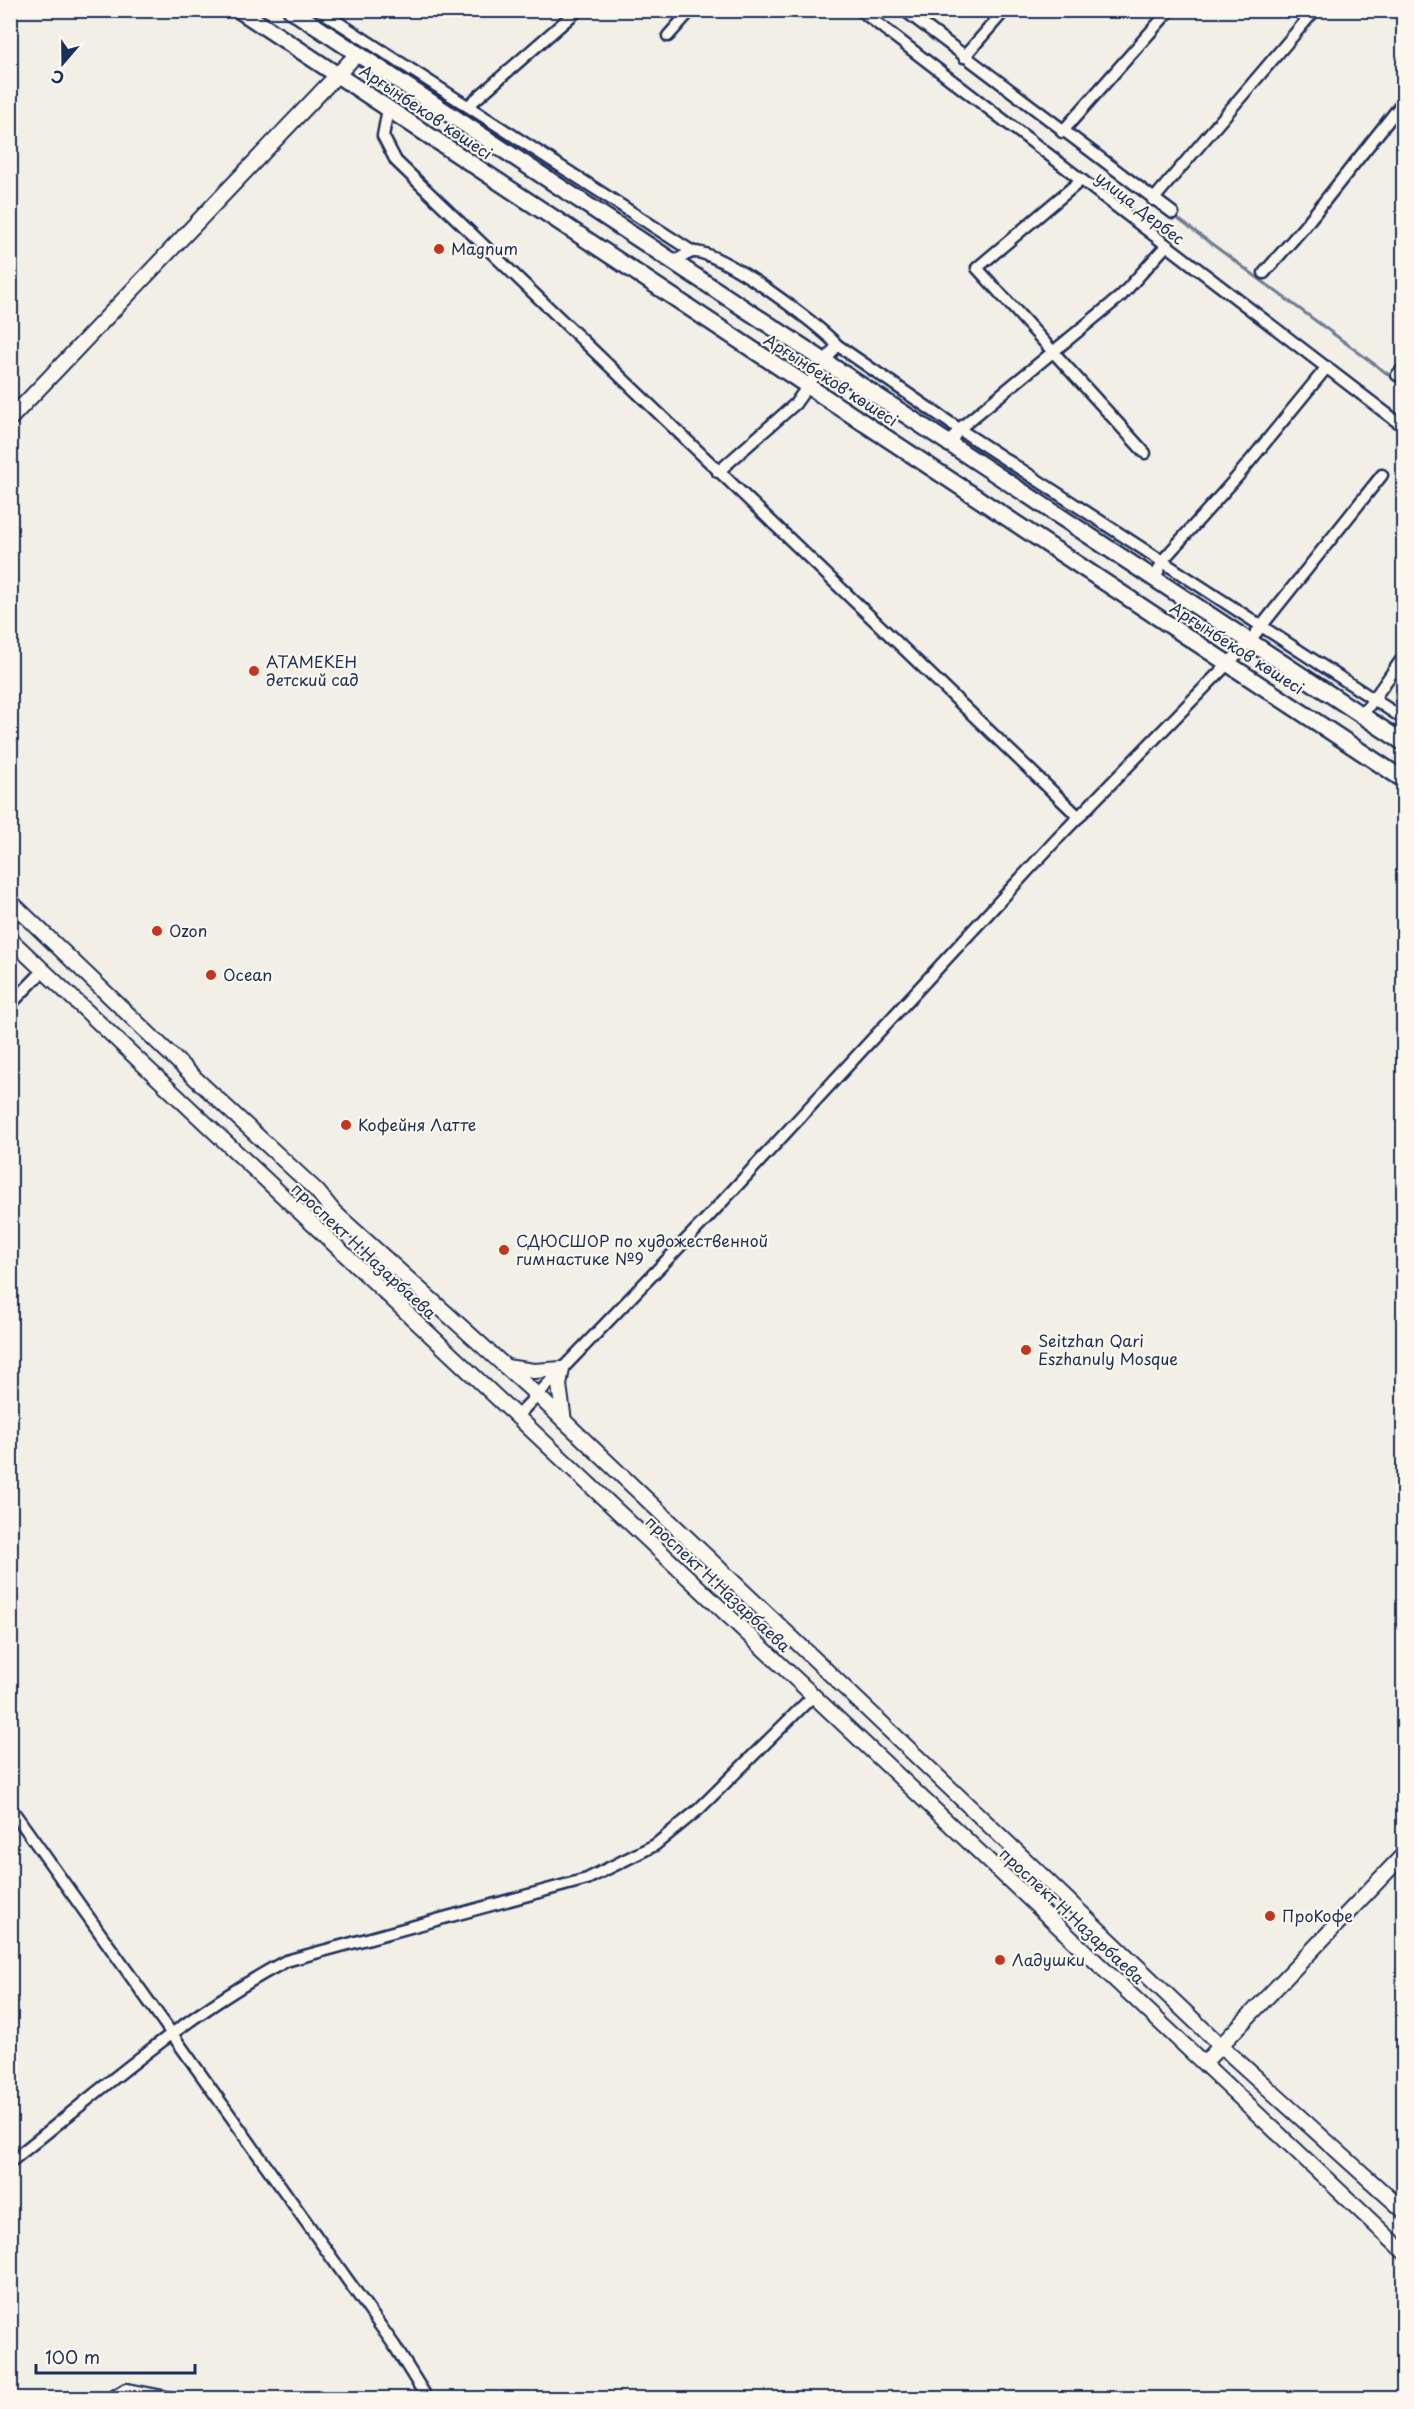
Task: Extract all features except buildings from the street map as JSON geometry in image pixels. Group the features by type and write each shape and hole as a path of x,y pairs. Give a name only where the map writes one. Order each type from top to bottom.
{"main road":[{"name":"Арғынбеков көшесі","path":"239,10 1404,780"},
{"name":"Арғынбеков көшесі","path":"291,10 948,446 1404,743"},
{"path":"10,419 357,54"},
{"name":"проспект Н.Назарбаева","path":"10,901 317,1191 334,1212 537,1395 1220,2045 1404,2211"},
{"name":"проспект Н.Назарбаева","path":"10,939 516,1417 1205,2062 1404,2252"},
{"path":"506,1367 534,1371 562,1369 560,1390 564,1421"},
{"path":"1205,2062 1404,1854"}],"street":[{"path":"319,10 693,252 707,254 724,262 813,322 837,345 959,429 1404,719"},
{"path":"468,106 578,10"},
{"path":"668,36 691,10"},
{"name":"улица Дербес","path":"860,10 1165,247 1404,427"},
{"name":"улица Дербес","path":"904,10 1062,132 1173,213"},
{"path":"964,57 1005,10"},
{"path":"1062,132 1170,10"},
{"path":"1153,200 1315,10"},
{"path":"1264,273 1304,227 1404,101"},
{"path":"388,109 383,136 396,161 1079,818"},
{"path":"1080,181 977,268 1145,453"},
{"path":"948,446 959,429 1121,296 1165,247"},
{"path":"673,262 693,252"},
{"path":"718,472 795,404 826,364 837,345"},
{"path":"1154,581 1163,560 1237,477 1327,367"},
{"path":"516,1417 710,1215 1079,818 1248,643 1382,475"},
{"path":"1361,717 1404,656"},
{"path":"10,1005 43,970"},
{"path":"10,2163 173,2031 241,1985 286,1961 587,1879 655,1845 699,1809 813,1696"},
{"path":"10,1807 173,2031 394,2345 427,2398"},
{"path":"111,2398 126,2389 172,2398"}],"waterway":[{"path":"895,10 954,54"},
{"path":"1174,216 1404,386"}],"place":[{"name":"Magnum","path":"439,249"},
{"name":"АТАМЕКЕН детский сад","path":"254,671"},
{"name":"Ozon","path":"157,931"},
{"name":"Ocean","path":"211,975"},
{"name":"Кофейня Латте","path":"346,1125"},
{"name":"СДЮСШОР по художественной гимнастике №9","path":"504,1250"},
{"name":"Seitzhan Qari Eszhanuly Mosque","path":"1026,1350"},
{"name":"ПроКофе","path":"1270,1916"},
{"name":"Ладушки","path":"1000,1960"}]}
